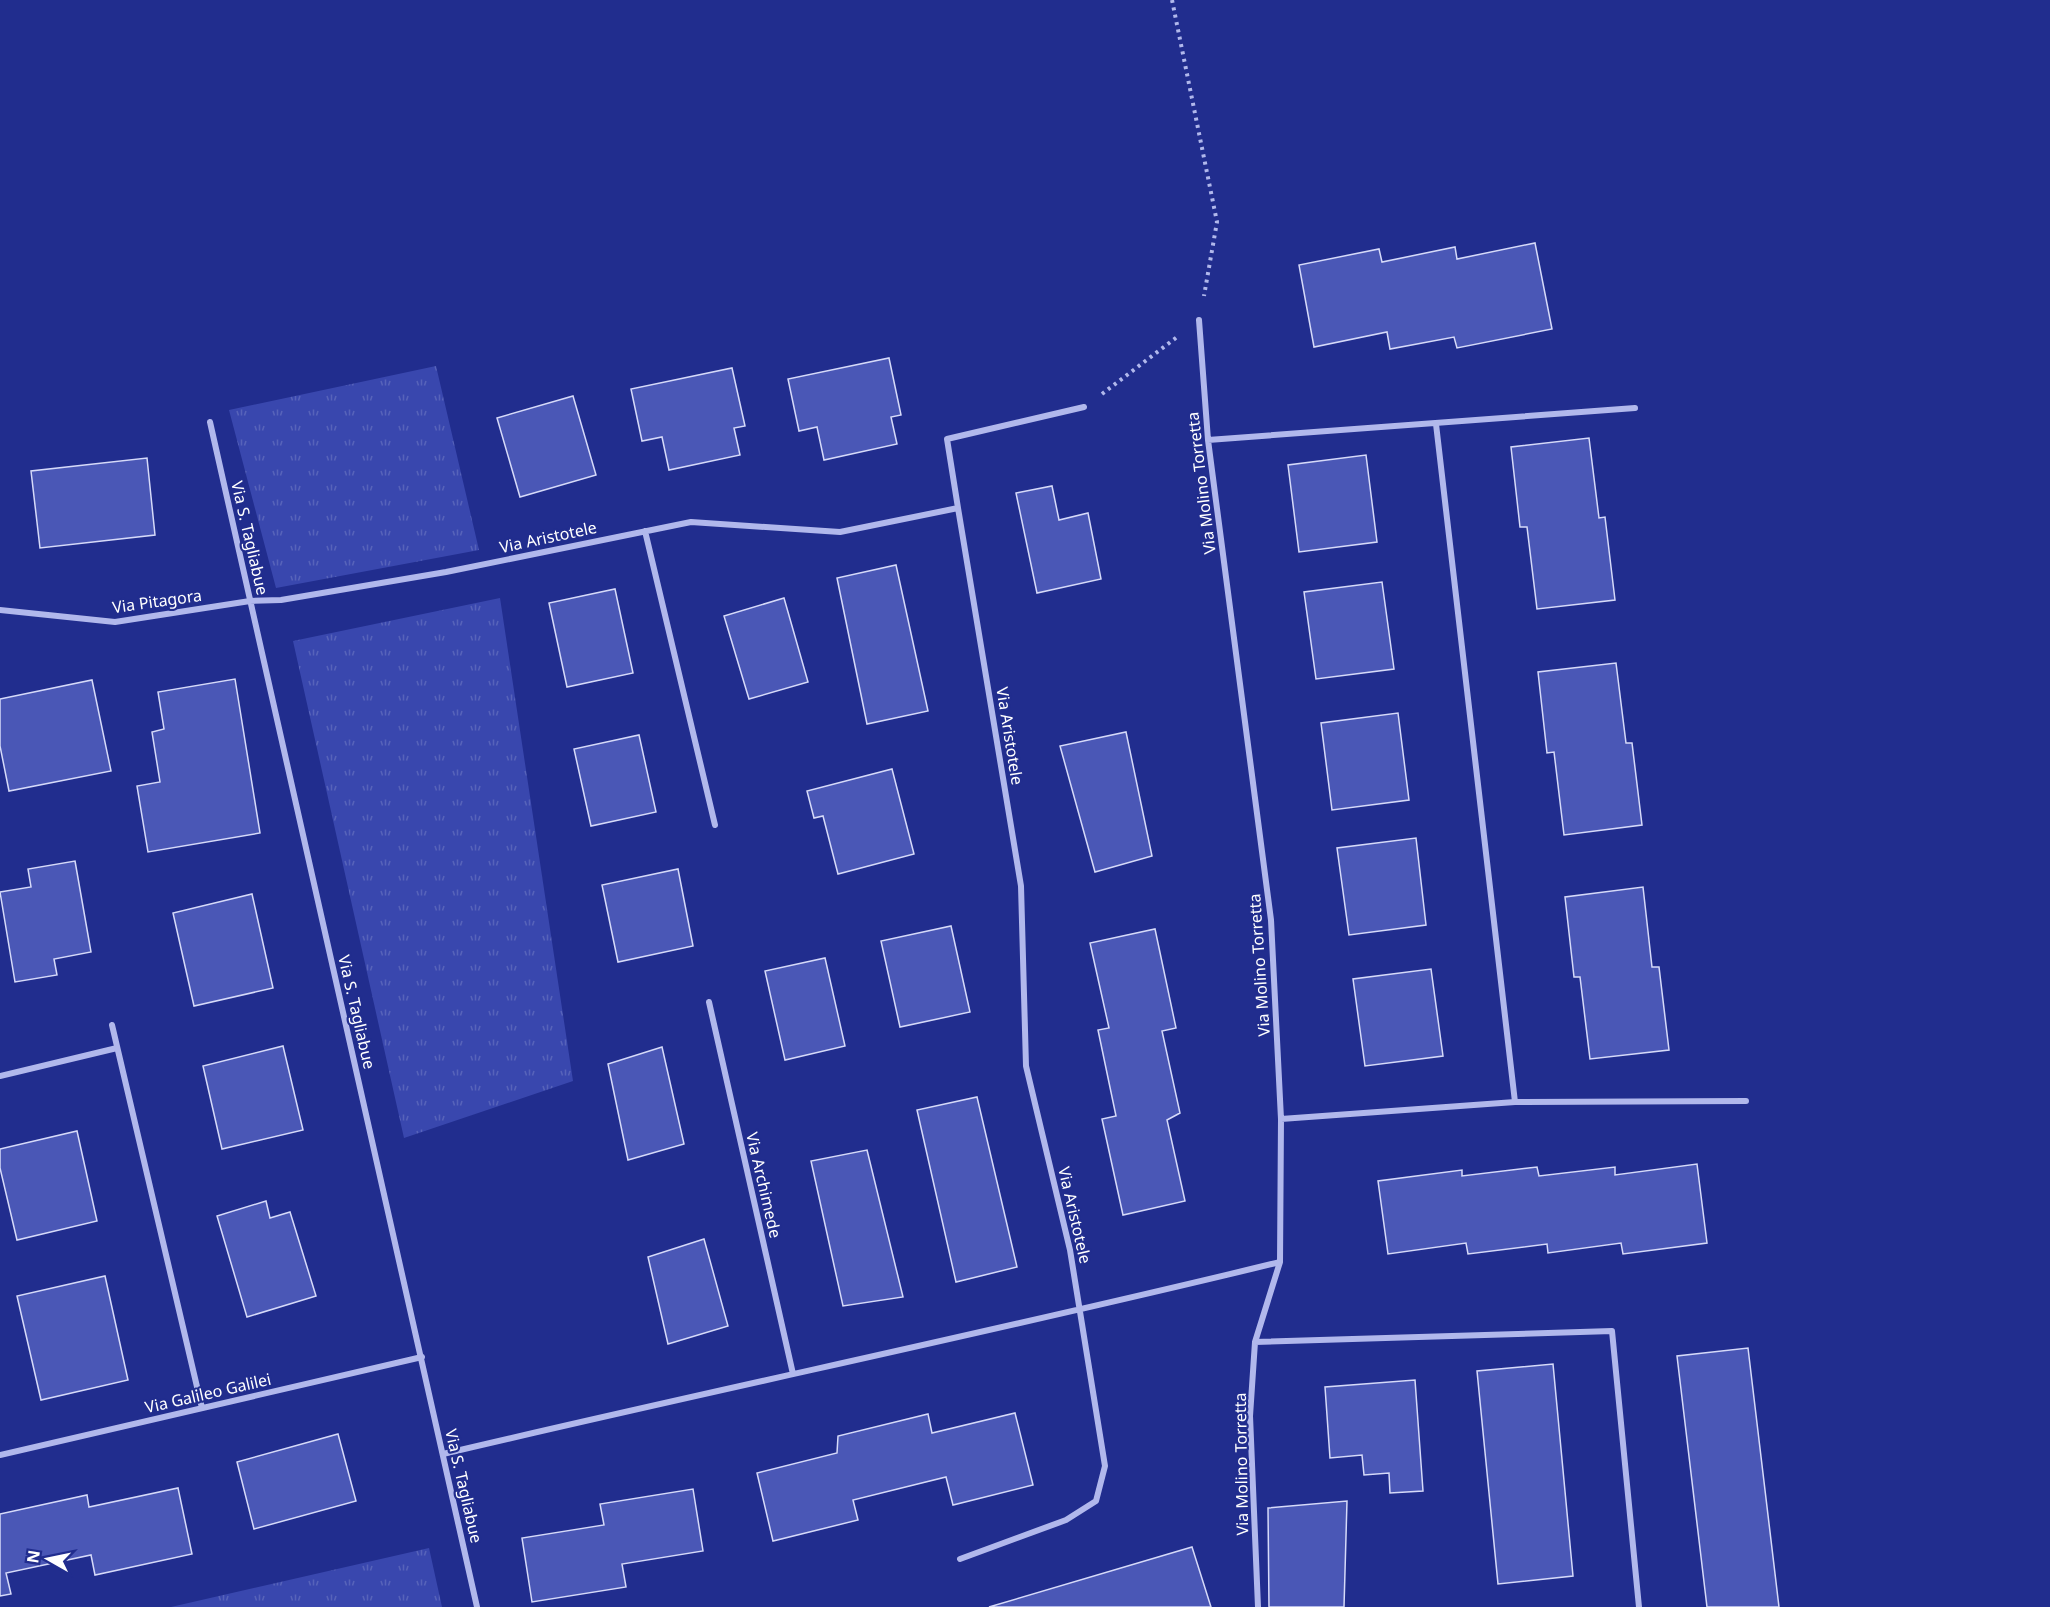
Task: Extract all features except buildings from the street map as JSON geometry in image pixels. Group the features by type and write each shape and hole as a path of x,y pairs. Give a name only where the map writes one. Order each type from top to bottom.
{"street":[{"name":"Via Molino Torretta","path":"1199,320 1208,440 1271,920 1281,1119 1280,1262 1255,1342 1250,1416 1258,1607"},
{"path":"958,508 947,439 1084,407"},
{"path":"1208,440 1635,408"},
{"name":"Via S. Tagliabue","path":"210,422 477,1607"},
{"path":"1436,424 1515,1102"},
{"name":"Via Aristotele","path":"281,600 446,572 692,522 840,532 958,508 1021,886 1026,1066 1070,1250 1105,1466 1096,1501 1066,1520 960,1559"},
{"path":"645,531 715,825"},
{"name":"Via Pitagora","path":"0,610 115,622 250,601 281,600"},
{"name":"Via Archimede","path":"709,1002 793,1374"},
{"path":"112,1025 202,1408"},
{"path":"0,1076 117,1048"},
{"path":"1281,1119 1515,1102 1746,1101"},
{"path":"443,1455 1081,1310 1280,1262"},
{"path":"1255,1342 1612,1331 1639,1607"},
{"name":"Via Galileo Galilei","path":"0,1455 422,1357"}],"path":[{"path":"1084,407 1199,320 1217,222 1172,0"}],"green space":[{"path":"436,366 479,550 276,588 229,410"},
{"path":"500,598 573,1081 404,1138 293,641"},
{"path":"429,1548 442,1607 171,1607"}]}
